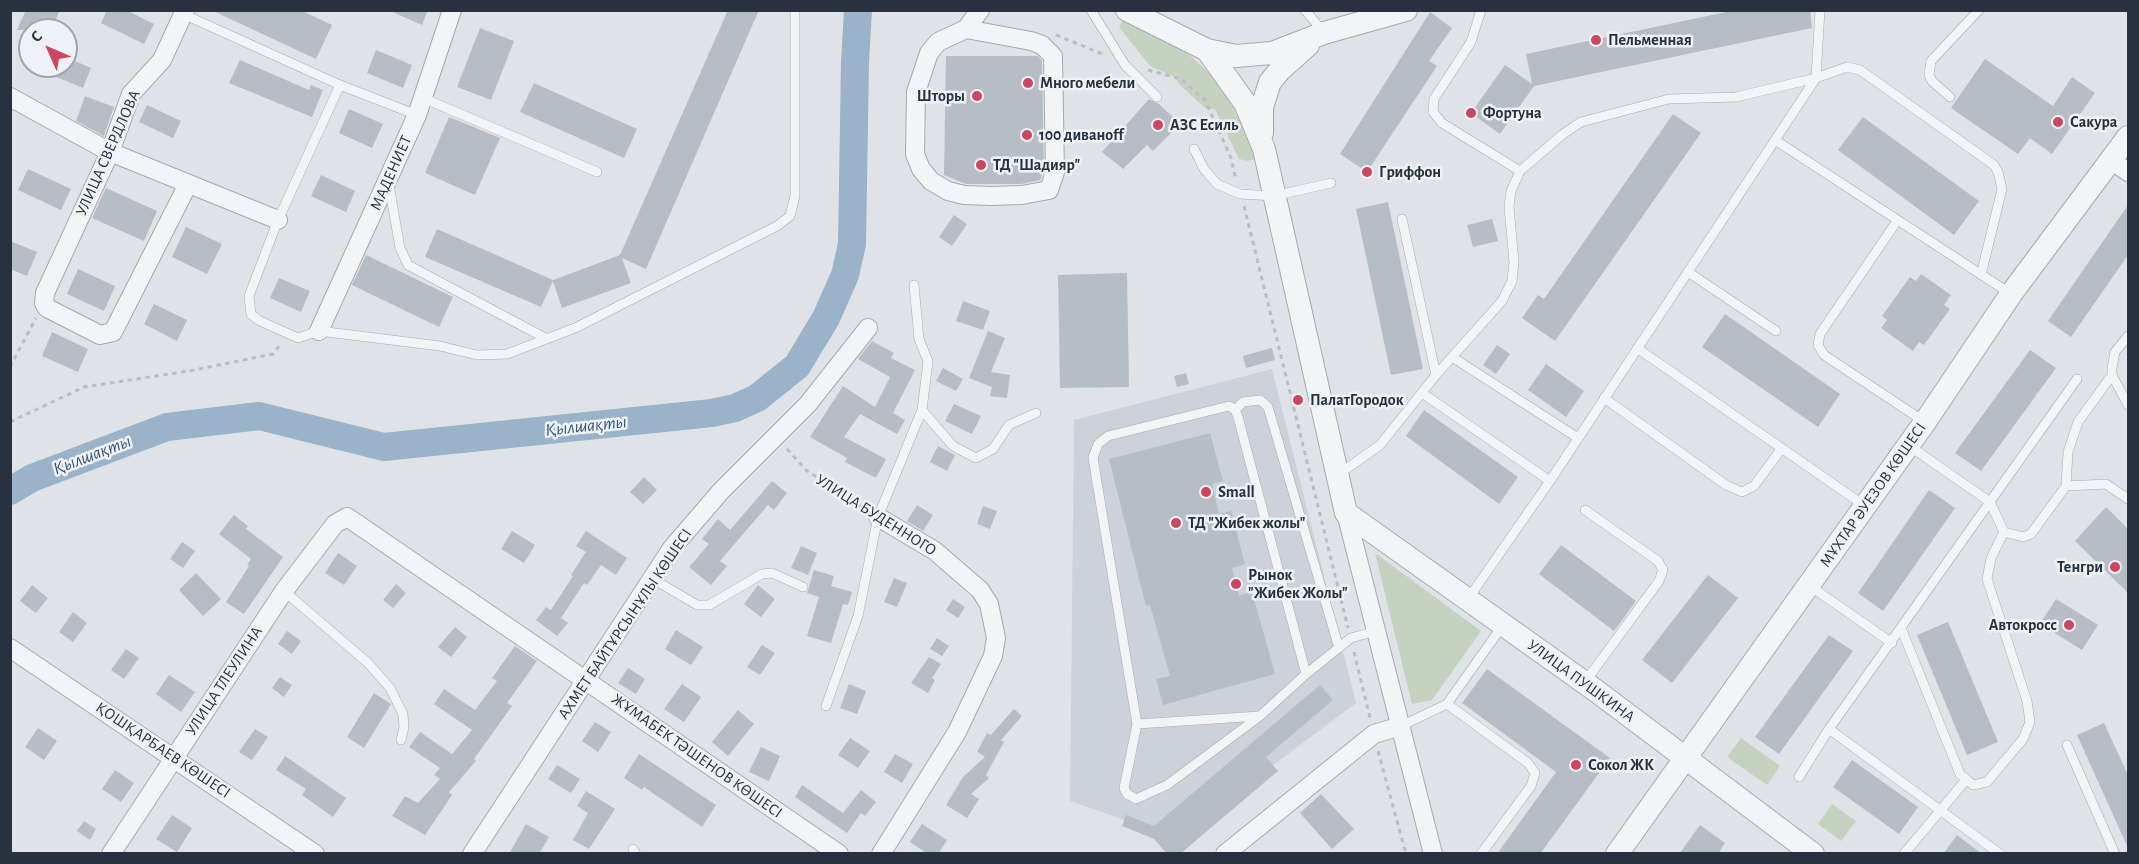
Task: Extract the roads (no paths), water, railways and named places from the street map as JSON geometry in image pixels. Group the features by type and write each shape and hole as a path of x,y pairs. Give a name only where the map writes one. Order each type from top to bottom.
{"street":[{"name":"МАДЕНИЕТ","path":"319,331 388,183 420,106 452,10"},
{"path":"966,29 1032,41 1042,45 1053,56 1055,172 1049,190 1022,195 964,195 948,191 931,181 921,169 915,154 916,92 928,53 938,42 966,29 980,10"},
{"path":"1134,12 1207,50 1228,55 1249,56 1272,53 1324,33 1406,10"},
{"name":"УЛИЦА СВЕРДЛОВА","path":"184,12 162,60 131,94 110,152 45,293 44,303 52,311 100,334 113,332 188,184"},
{"path":"1264,149 1263,106 1270,82 1293,57 1324,33"},
{"path":"1207,50 1245,103 1264,149 1336,475 1433,854"},
{"path":"10,97 110,152 278,220"},
{"name":"МҰХТАР ӘУЕЗОВ КӨШЕСІ","path":"1617,854 1684,757 1809,586 2011,294 2120,166 2128,137"},
{"name":"АХМЕТ БАЙТҰРСЫНҰЛЫ КӨШЕСІ","path":"472,854 652,579 693,522 848,357 868,328"},
{"name":"УЛИЦА ПУШКИНА","path":"1346,513 1468,598 1813,854"},
{"name":"УЛИЦА ТЛЕУЛИНА","path":"111,854 284,591 335,524 347,517"},
{"name":"ЖҰМАБЕК ТӘШЕНОВ КӨШЕСІ","path":"347,517 839,854"},
{"name":"УЛИЦА БУДЕННОГО","path":"878,517 935,551 980,590 989,604 994,619 996,638 993,656 957,732 881,854"},
{"name":"ҚОШҚАРБАЕВ КӨШЕСІ","path":"10,648 175,757 315,854"},
{"path":"1225,854 1374,734 1401,726"}],"lane":[{"path":"340,85 278,220 249,296 248,306 251,314 289,336 298,338 319,331 440,346 493,356 575,328 777,226 790,216 795,196 795,10"},
{"path":"1091,10 1125,65 1157,97"},
{"path":"1305,10 1324,33"},
{"path":"1481,10 1471,42 1434,99 1433,112 1442,123 1520,171"},
{"path":"1468,598 1550,481 1816,78 1820,10"},
{"path":"1950,97 1932,81 1929,75 1931,61 1979,10"},
{"path":"184,12 340,85 420,106 597,172"},
{"path":"1336,475 1360,462 1380,445 1436,375 1502,301 1512,281 1514,262 1509,207 1511,191 1520,171 1563,134 1581,122 1669,99 1736,97 1816,78 1847,67 1860,70 1994,165 2002,180 2002,189 1982,274"},
{"path":"1775,140 2011,294"},
{"path":"1194,149 1204,169 1217,184 1240,194 1274,196 1330,183"},
{"path":"388,183 400,248 408,265 547,339"},
{"path":"1402,219 1436,375"},
{"path":"1897,220 1820,334 1818,345 1824,355 1924,422"},
{"path":"1688,272 1776,332"},
{"path":"826,706 858,616 878,517 922,410 928,361 919,339 914,285"},
{"path":"2004,532 2023,537 2031,534 2066,486 2068,452 2078,422 2112,375 2115,352 2128,336"},
{"path":"1637,348 1864,506"},
{"path":"1452,357 1578,438"},
{"path":"2112,375 2128,405"},
{"path":"1799,777 1829,729 2077,380"},
{"path":"1422,393 1550,481"},
{"path":"1604,398 1726,484 1742,492 1754,486 1782,448"},
{"path":"1235,410 1243,402 1260,400 1268,407 1339,648"},
{"path":"1306,674 1235,410 1229,405 1221,405 1108,436 1098,444 1094,451 1097,481 1137,724 1124,788 1130,798 1136,800 1167,785 1260,716 1306,674 1351,638 1376,631"},
{"path":"922,410 953,446 976,458 993,448 1009,425 1036,412"},
{"path":"1902,628 1960,774 1965,781 1973,785 1981,785 1995,776 2023,739 2030,722 2027,701 1988,587 1988,568 2004,532 1990,502 1908,444"},
{"path":"2066,486 2106,484 2128,499"},
{"path":"1584,684 1659,582 1664,570 1658,561 1586,510"},
{"path":"652,579 698,605 709,605 762,573 772,573 803,587"},
{"path":"1809,586 1892,643"},
{"path":"284,591 368,663 390,688 404,714 401,740"},
{"path":"1401,726 1447,704 1504,625"},
{"path":"1447,704 1528,763 1535,773 1532,786 1481,854"},
{"path":"1137,724 1260,716"},
{"path":"1829,729 2000,854"},
{"path":"2067,745 2115,854"},
{"path":"1904,854 1965,781"}],"waterway":[{"name":"Қылшақты","path":"10,491 32,478 167,427 259,416 384,447 712,413 735,408 757,398 797,366 826,318 845,275 852,244 858,10"}],"place":[{"name":"Пельменная","path":"1596,40"},
{"name":"Много мебели","path":"1028,83"},
{"name":"Шторы","path":"977,96"},
{"name":"Фортуна","path":"1471,113"},
{"name":"Сакура","path":"2058,122"},
{"name":"АЗС Есиль","path":"1158,125"},
{"name":"100 диваноff","path":"1027,135"},
{"name":"ТД \"Шадияр\"","path":"981,165"},
{"name":"Гриффон","path":"1367,172"},
{"name":"ПалатГородок","path":"1298,400"},
{"name":"Small","path":"1206,492"},
{"name":"ТД \"Жибек жолы\"","path":"1176,523"},
{"name":"Тенгри","path":"2115,567"},
{"name":"Рынок \"Жибек Жолы\"","path":"1236,584"},
{"name":"Автокросс","path":"2069,625"},
{"name":"Сокол ЖК","path":"1576,765"}]}
